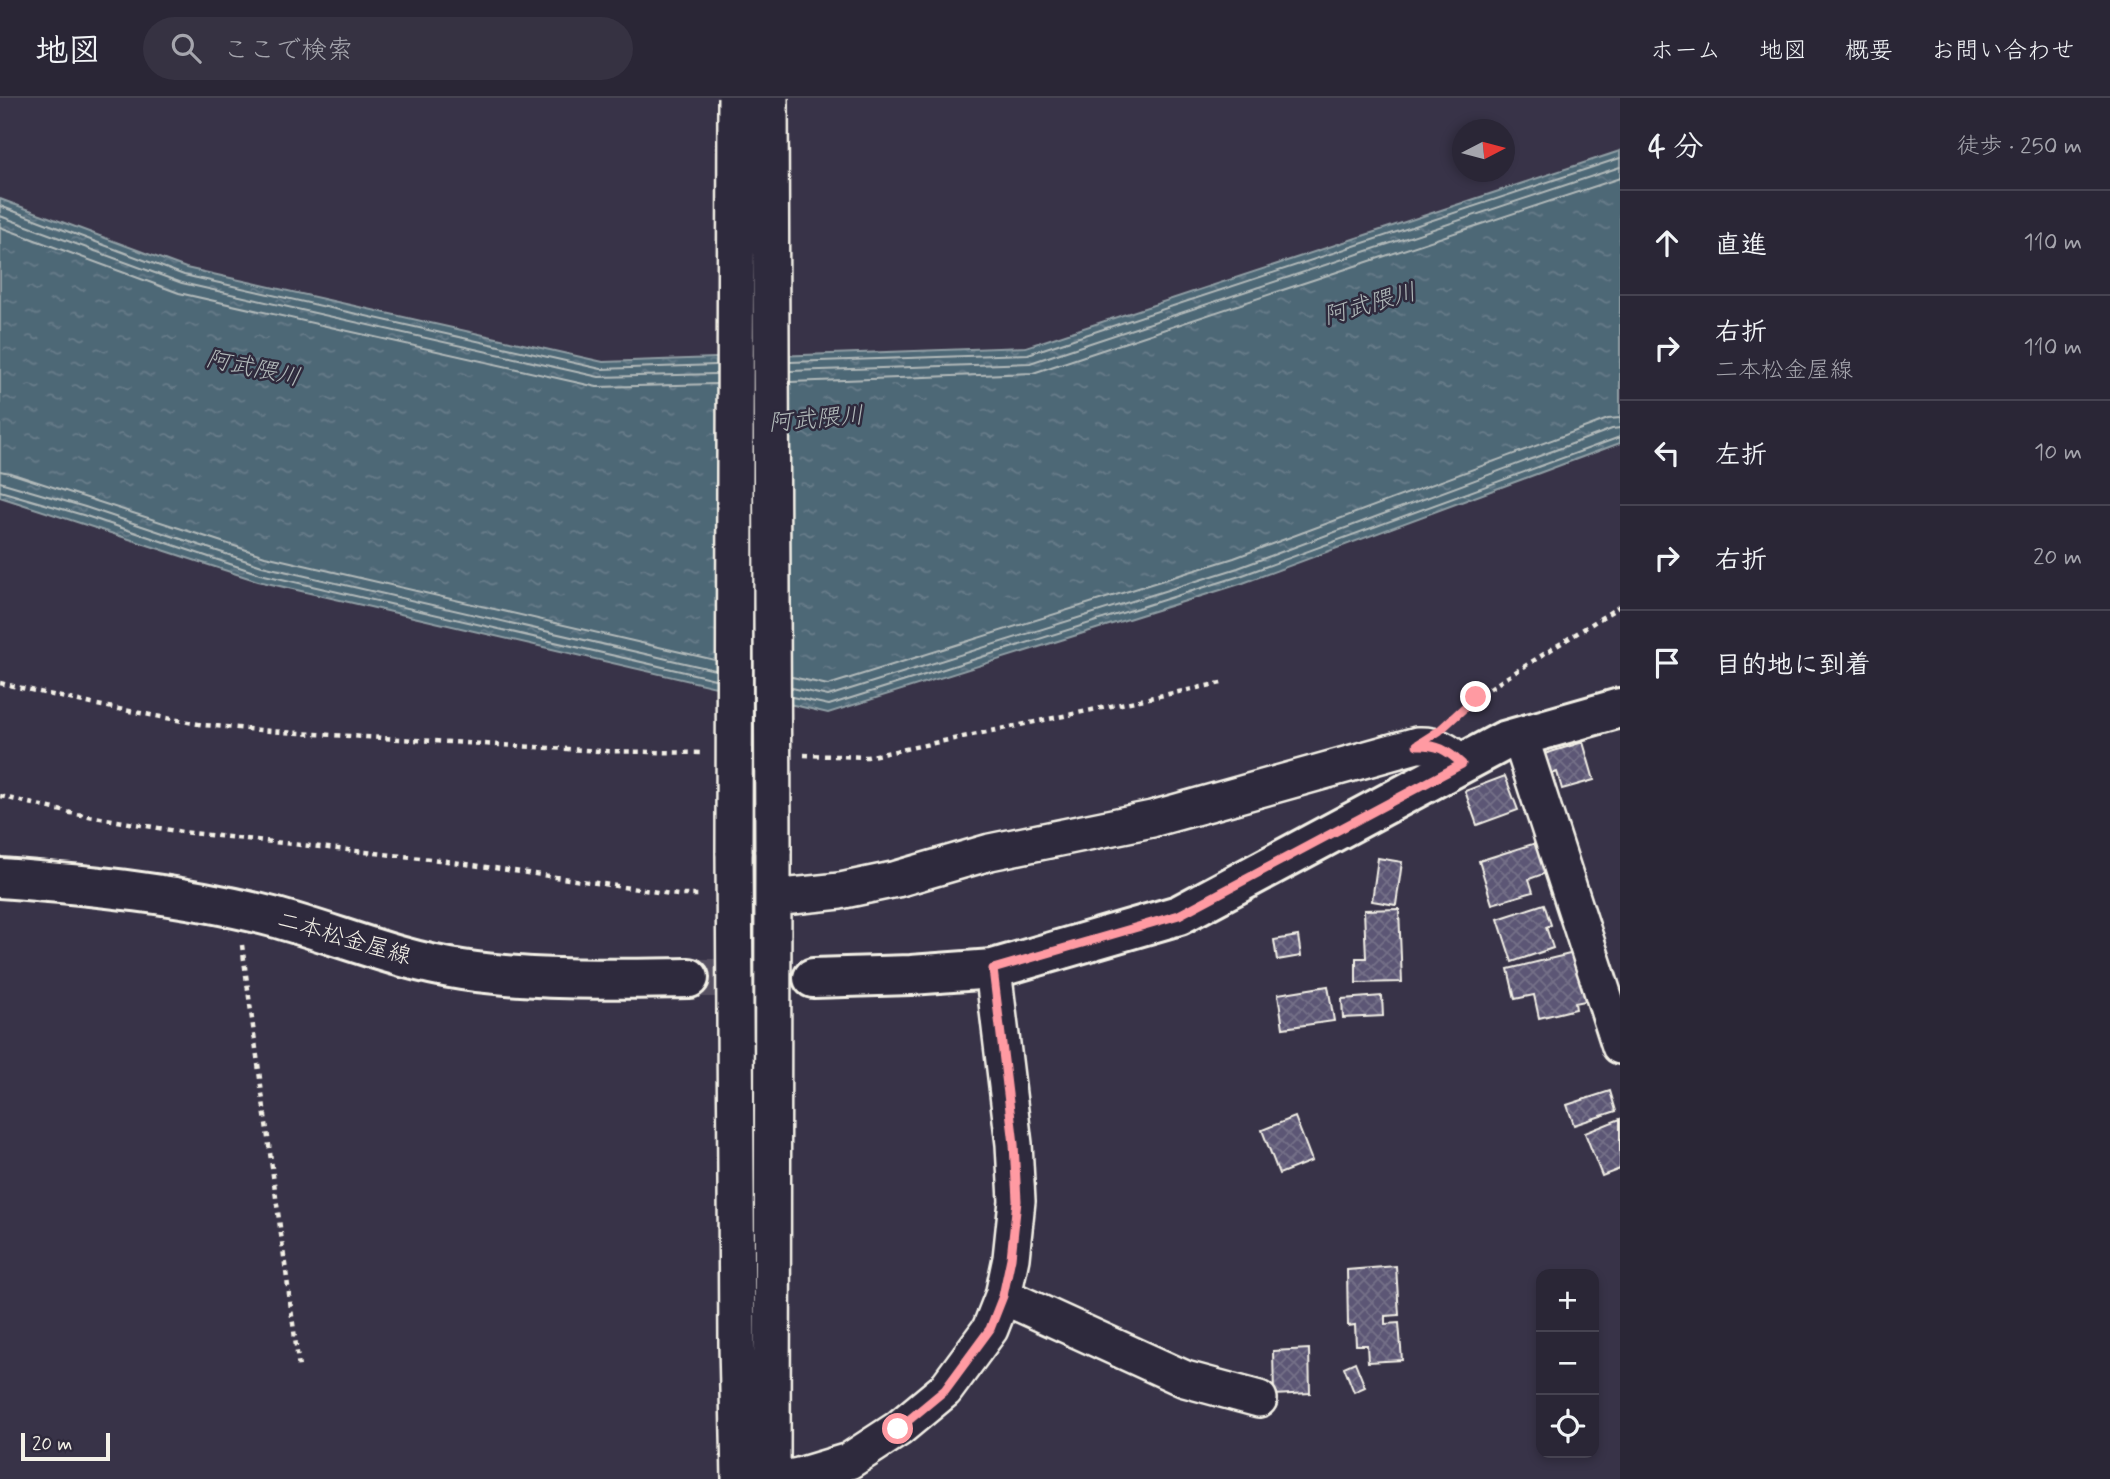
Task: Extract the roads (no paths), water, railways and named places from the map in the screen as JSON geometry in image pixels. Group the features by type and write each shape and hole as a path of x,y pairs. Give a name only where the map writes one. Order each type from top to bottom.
{"main road":[{"path":"813,978 993,969 1179,915 1504,741 1620,708"},
{"name":"二本松金屋線","path":"0,878 159,895 237,909 276,918 400,957 461,970 579,979 689,978"}],"street":[{"path":"736,98 733,895 740,1479"},
{"path":"770,98 772,1479"},
{"path":"1520,737 1620,1046"},
{"path":"773,898 840,891 990,852 1152,819 1417,745 1446,749 1462,764"},
{"path":"784,1479 849,1461 898,1429 945,1390 990,1329 1003,1296 1011,1258 1017,1201 1014,1144 993,969"},
{"path":"1003,1296 1185,1379 1259,1399"}],"water":[{"name":"阿武隈川","path":"1620,151 1620,443 1243,583 828,713 258,581 0,497 0,199 186,268 603,362 1026,347"}],"tunnel":[{"path":"689,978 813,978"}]}
